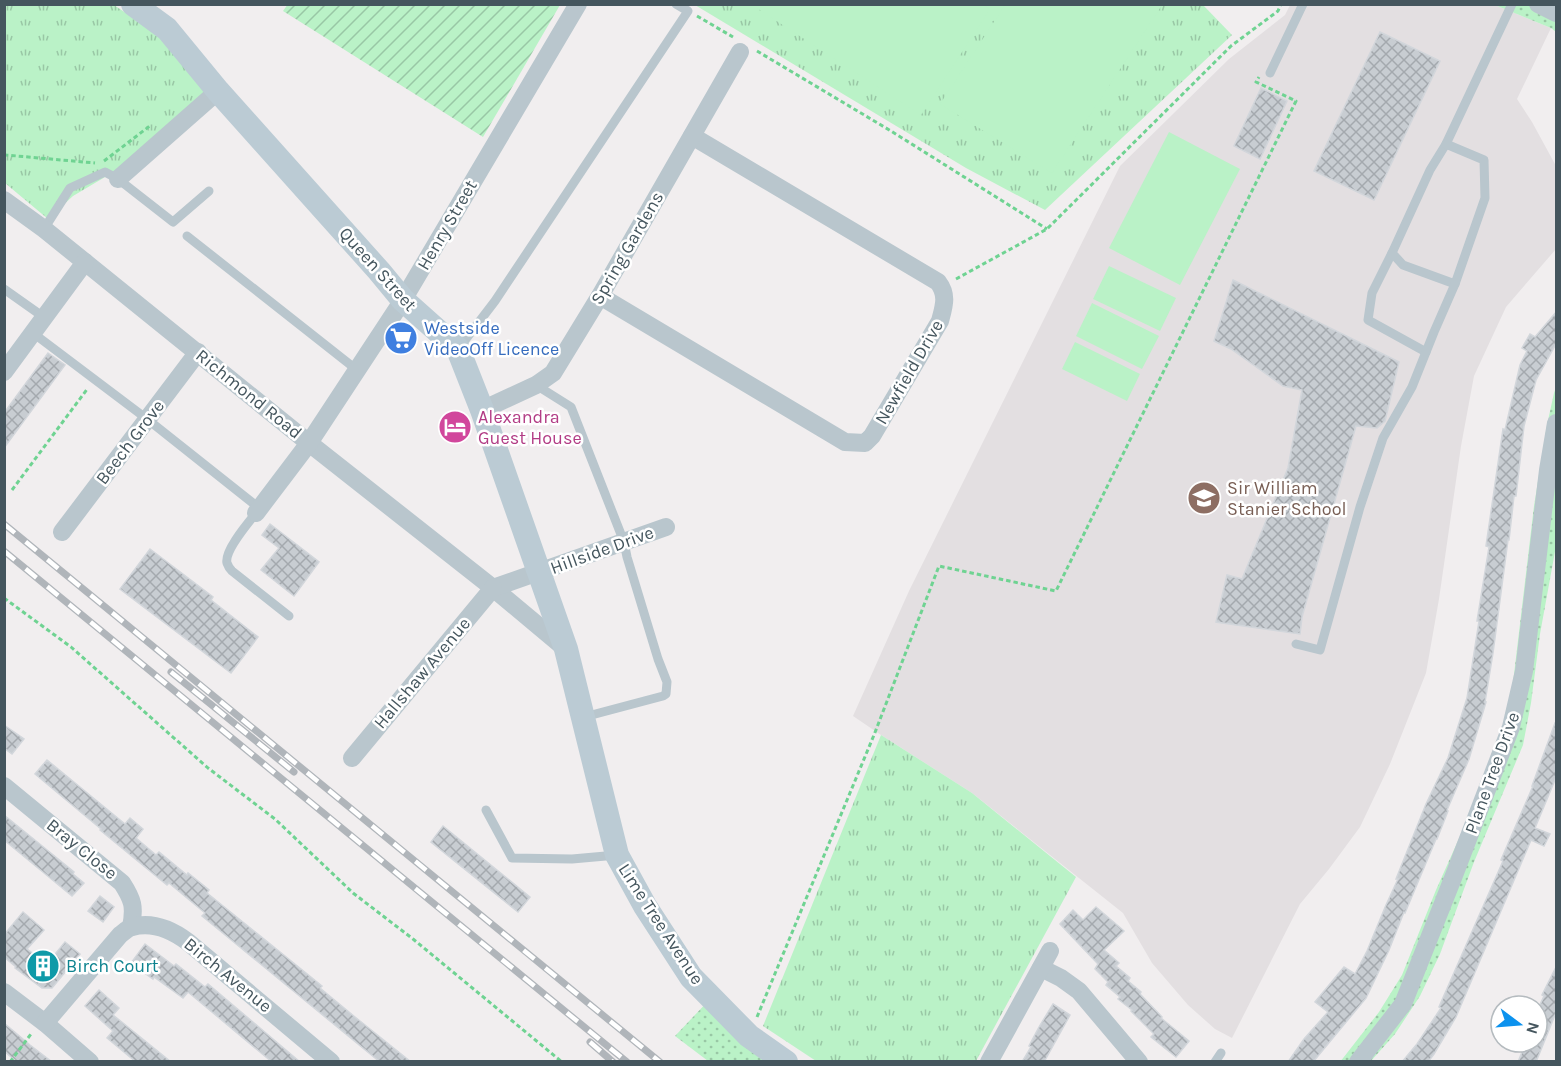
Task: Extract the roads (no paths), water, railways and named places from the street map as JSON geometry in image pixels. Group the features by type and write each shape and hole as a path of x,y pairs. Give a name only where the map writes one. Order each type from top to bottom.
{"street":[{"name":"Queen Street","path":"133,4 167,29 403,300 458,349 482,410 566,649"},
{"name":"Henry Street","path":"257,511 309,443 403,300 578,4"},
{"path":"1538,4 1557,14"},
{"name":"Spring Gardens","path":"482,410 536,385 553,373 600,296 740,52"},
{"path":"118,179 219,91"},
{"name":"Newfield Drive","path":"600,296 845,442 865,442 872,436 940,321 945,302 942,287 938,282 692,136"},
{"name":"Richmond Road","path":"5,203 44,229 566,649"},
{"path":"4,372 85,262"},
{"name":"Beech Grove","path":"62,532 198,352"},
{"name":"Plane Tree Drive","path":"1358,1062 1402,1004 1454,878 1511,727 1524,671 1557,423"},
{"name":"Hillside Drive","path":"539,573 666,527"},
{"path":"493,588 539,573"},
{"name":"Hallshaw Avenue","path":"352,758 493,588"},
{"name":"Lime Tree Avenue","path":"566,649 617,855 645,906 691,977 749,1035 786,1062"},
{"name":"Bray Close","path":"4,786 122,883 130,896 134,912 131,927"},
{"name":"Birch Avenue","path":"131,927 159,926 175,933 331,1062"},
{"path":"43,1022 120,935 131,927"},
{"path":"989,1062 1050,951"},
{"path":"1041,968 1061,978 1079,991 1139,1062"},
{"path":"4,992 90,1062"}],"lane":[{"path":"458,349 495,301 688,11 676,4"},
{"path":"1266,73 1303,4"},
{"path":"1426,352 1368,320 1372,292 1430,170 1446,144 1512,4"},
{"path":"1296,644 1320,650 1360,507 1383,438 1412,387 1455,284 1485,198 1484,160 1446,144"},
{"path":"44,229 70,188 105,172 118,179 173,222 209,191"},
{"path":"187,236 357,370"},
{"path":"1392,253 1403,265 1455,284"},
{"path":"4,289 45,318"},
{"path":"33,333 147,419 257,511 231,548 227,555 227,563 232,572 289,616"},
{"path":"536,385 571,407 624,542 658,659 667,682 666,694 663,696 582,717"},
{"path":"486,810 512,858 572,859 617,855"}],"railway":[{"path":"4,524 660,1062"},
{"path":"4,551 627,1062"},
{"path":"171,672 294,772"},
{"path":"590,1042 613,1062"}],"place":[{"name":"Westside VideoOff Licence","path":"401,338"},
{"name":"Alexandra Guest House","path":"455,427"},
{"name":"Sir William Stanier School","path":"1204,498"},
{"name":"Birch Court","path":"43,966"}]}
